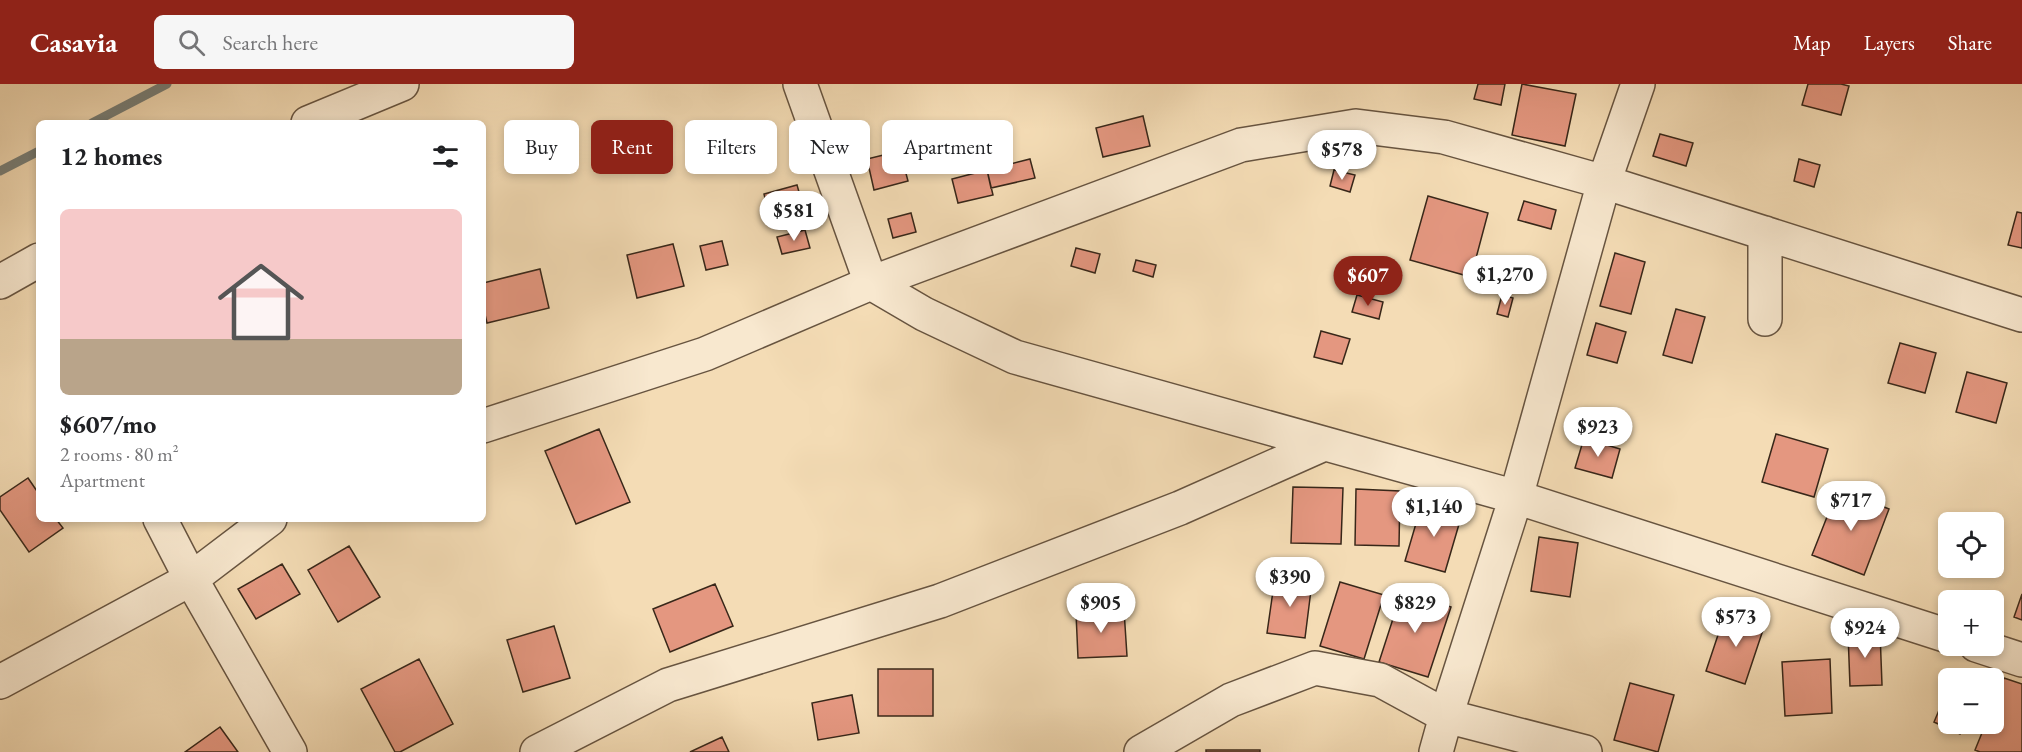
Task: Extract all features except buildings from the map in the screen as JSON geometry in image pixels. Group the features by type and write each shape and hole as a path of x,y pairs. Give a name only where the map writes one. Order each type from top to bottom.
{"street":[{"path":"315,120 402,84"},
{"path":"800,84 871,283 924,314 1015,357 1516,497 1938,633"},
{"path":"1436,752 1516,497 1604,182 1638,84"},
{"path":"486,425 705,354 871,283 1241,145 1356,126 1444,137 1604,182 2022,315"},
{"path":"1765,233 1765,319"},
{"path":"537,752 669,685 940,601 1180,508 1324,444"},
{"path":"162,522 191,579 290,752"},
{"path":"0,682 191,579 266,522"},
{"path":"2004,654 2022,660"},
{"path":"1141,752 1232,700 1315,668 1380,680 1446,716 1585,752"}],"waterway":[{"path":"98,120 167,84"},
{"path":"0,171 36,153"}]}
